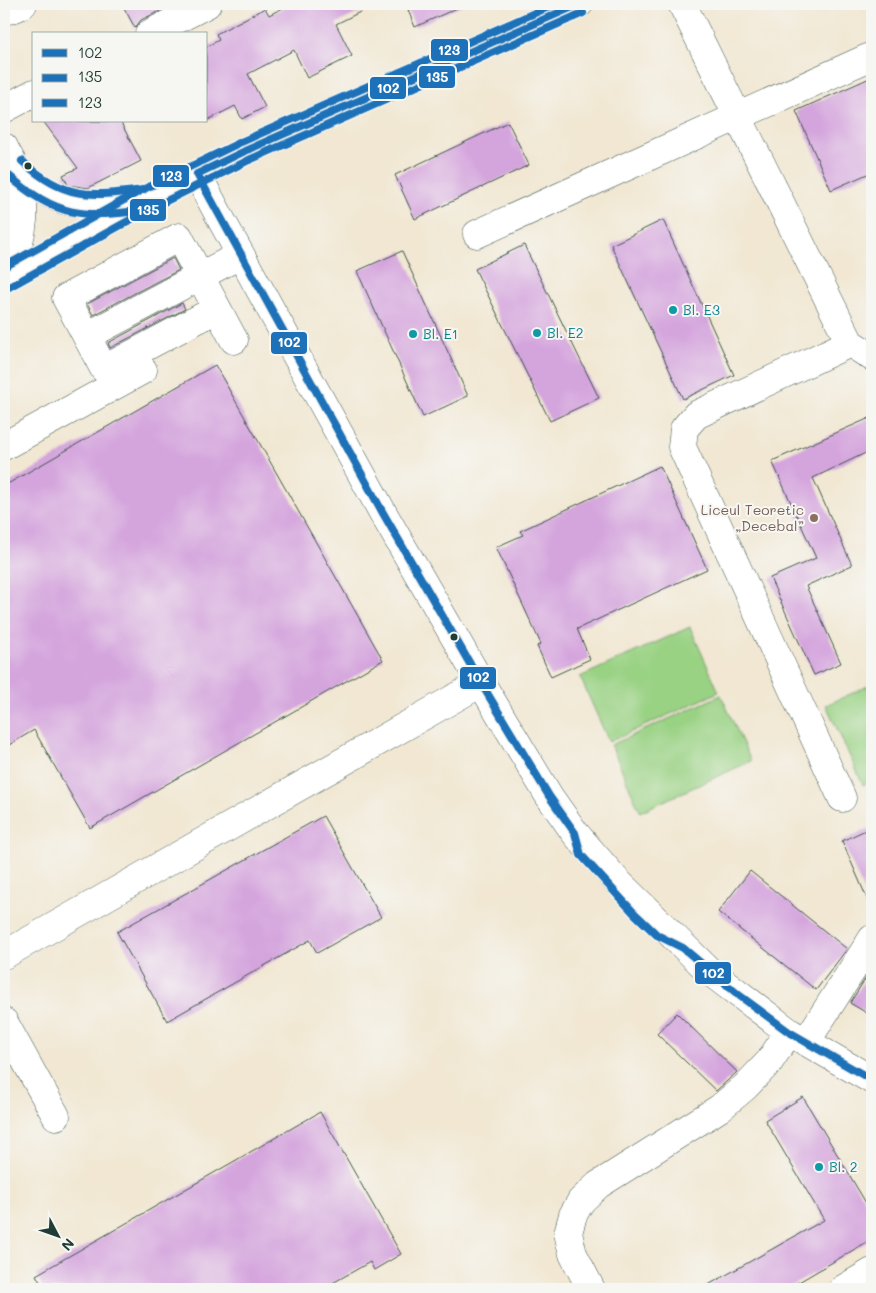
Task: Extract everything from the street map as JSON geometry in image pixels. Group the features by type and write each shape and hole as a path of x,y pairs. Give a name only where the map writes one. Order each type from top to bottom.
{"street":[{"path":"4,11 23,4"},
{"path":"153,32 207,4"},
{"path":"4,278 145,200 245,151 579,4"},
{"path":"682,4 738,116 861,350 696,415 684,429 682,447 842,798"},
{"path":"477,234 872,56"},
{"path":"4,109 32,95"},
{"path":"10,158 38,188 60,200 80,205 104,205 145,200"},
{"path":"4,269 20,242 23,224 23,201 10,158"},
{"path":"197,174 240,255 481,683 544,788 575,833 581,855 634,913 657,935 683,948 715,976 798,1037 872,1080"},
{"path":"217,308 104,369 66,298 180,237 234,340"},
{"path":"87,336 240,255"},
{"path":"4,446 200,338"},
{"path":"4,955 481,683"},
{"path":"591,1289 573,1254 568,1233 572,1215 581,1201 598,1185 720,1108 745,1087 769,1062 798,1037 872,939"},
{"path":"4,1022 56,1116"},
{"path":"843,1289 872,1272"}],"green space":[{"path":"690,627 719,692 609,742 580,677"},
{"path":"868,686 872,695 872,781 863,785 826,705"},
{"path":"721,695 751,761 640,812 611,745"}],"building":[{"path":"122,4 157,4 160,11 141,20 135,28"},
{"path":"291,4 376,4 336,24 352,56 307,78 294,50 248,74 265,107 242,119 235,106 208,120 208,46 219,40 216,34 265,8 269,15"},
{"path":"423,4 466,4 415,27 408,10"},
{"path":"872,77 872,172 831,190 796,111"},
{"path":"44,122 121,122 141,161 88,188 68,185 63,175 78,168"},
{"path":"508,122 529,165 415,219 395,175"},
{"name":"Bl. E3","path":"663,220 734,375 683,399 611,245"},
{"name":"Bl. E2","path":"524,245 599,398 550,421 475,269"},
{"name":"Bl. E1","path":"402,251 468,396 423,417 357,271"},
{"path":"173,258 179,270 93,315 87,304"},
{"path":"182,303 185,309 110,348 108,343"},
{"path":"215,365 383,660 90,828 34,730 4,748 4,486"},
{"name":"Liceul Teoretic „Decebal”","path":"872,417 872,450 813,478 852,565 806,586 841,663 814,675 770,578 816,558 772,461"},
{"path":"660,466 707,569 577,629 590,659 551,677 537,646 541,644 496,547 523,535 520,531"},
{"path":"323,816 381,917 317,953 310,940 167,1021 117,932"},
{"path":"872,827 872,910 842,841"},
{"path":"750,871 847,949 816,990 718,912"},
{"path":"872,968 872,1016 850,1003"},
{"path":"677,1013 737,1072 716,1091 657,1034"},
{"name":"Bl. 2","path":"803,1097 872,1213 872,1239 787,1289 701,1289 824,1220 765,1120"},
{"path":"320,1112 401,1254 374,1270 370,1262 322,1289 44,1289 36,1275"}],"transit line":[{"name":"123","path":"4,267 140,191 241,142 555,4"},
{"name":"102","path":"197,174 579,4"},
{"name":"135","path":"9,287 150,209 249,160 583,13"},
{"name":"123","path":"22,161 51,183 64,189 91,194 143,190"},
{"name":"102","path":"197,174 383,513 481,683 549,796 575,833 581,855 634,913 657,935 683,948 740,996 789,1032 872,1080"},
{"name":"135","path":"8,175 42,200 72,212 105,214 145,210"}],"place":[{"name":"Bl. E3","path":"673,310"},
{"name":"Bl. E2","path":"537,333"},
{"name":"Bl. E1","path":"413,334"},
{"name":"Liceul Teoretic „Decebal”","path":"814,518"},
{"name":"Bl. 2","path":"819,1167"}]}
